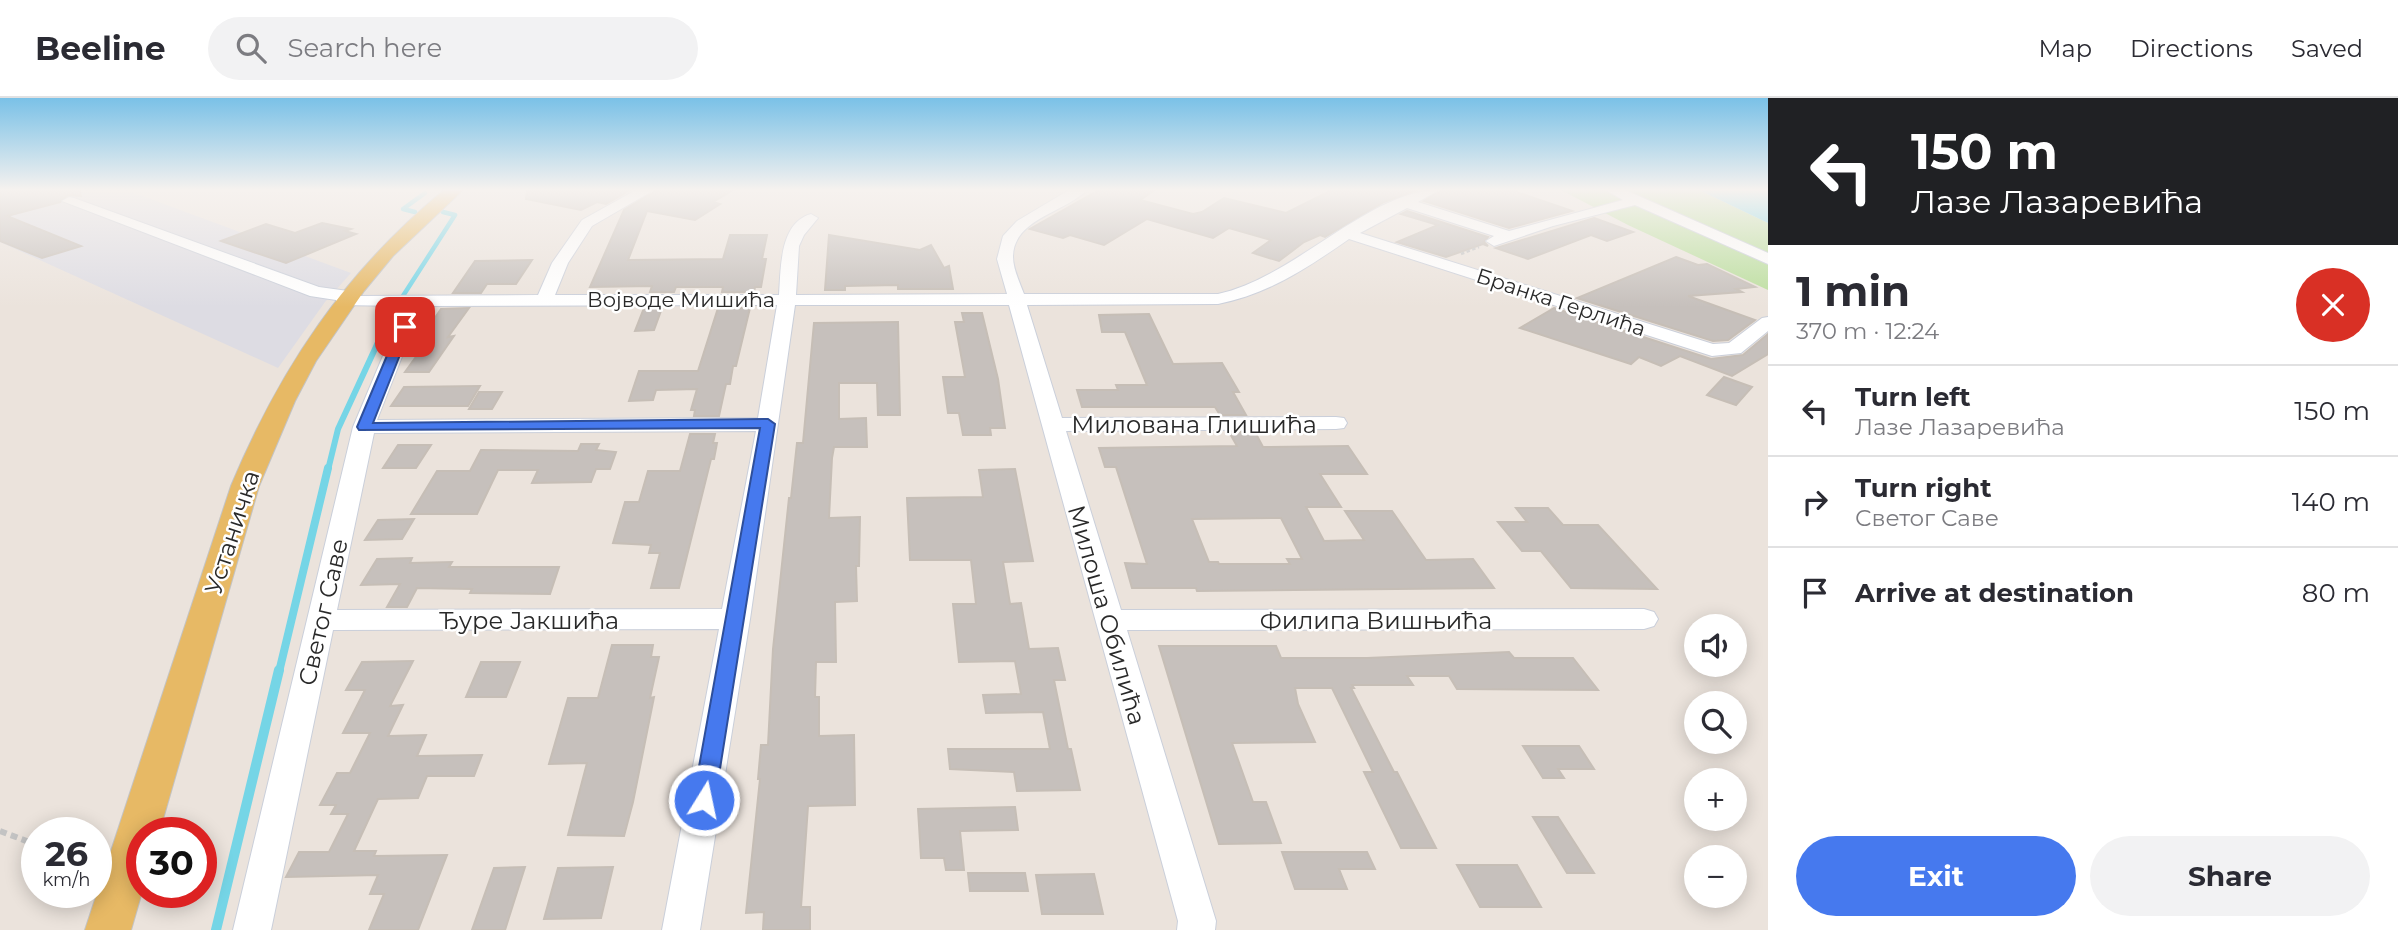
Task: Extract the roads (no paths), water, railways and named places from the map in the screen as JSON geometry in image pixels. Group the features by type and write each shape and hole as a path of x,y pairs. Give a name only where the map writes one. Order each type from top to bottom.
{"main road":[{"name":"Устаничка","path":"108,930 245,486 267,429 293,379 346,298 410,229"}],"street":[{"name":"Војводе Мишића","path":"145,229 317,292 346,298 415,301 1218,299 1236,297 1267,284 1358,229"},
{"path":"545,299 560,263 583,229"},
{"path":"681,930 768,424 787,299 791,246 801,229"},
{"name":"Милоша Обилића","path":"1017,229 1008,239 1005,259 1197,921 1196,930"},
{"path":"1488,229 1510,236"},
{"path":"1494,241 1535,229"},
{"path":"1698,229 1768,259"},
{"name":"Бранка Герлића","path":"1348,234 1712,350 1734,349 1768,322"},
{"name":"Светог Саве","path":"252,930 364,427 415,301"},
{"name":"Милована Глишића","path":"1053,425 1336,423"},
{"path":"364,427 768,424"},
{"name":"Ђуре Јакшића","path":"321,620 736,619"},
{"name":"Филипа Вишњића","path":"1109,620 1644,619"}],"waterway":[{"path":"401,299 446,229"},
{"path":"328,470 338,429 392,312"},
{"path":"279,672 328,468"},
{"path":"216,930 279,670"}]}
